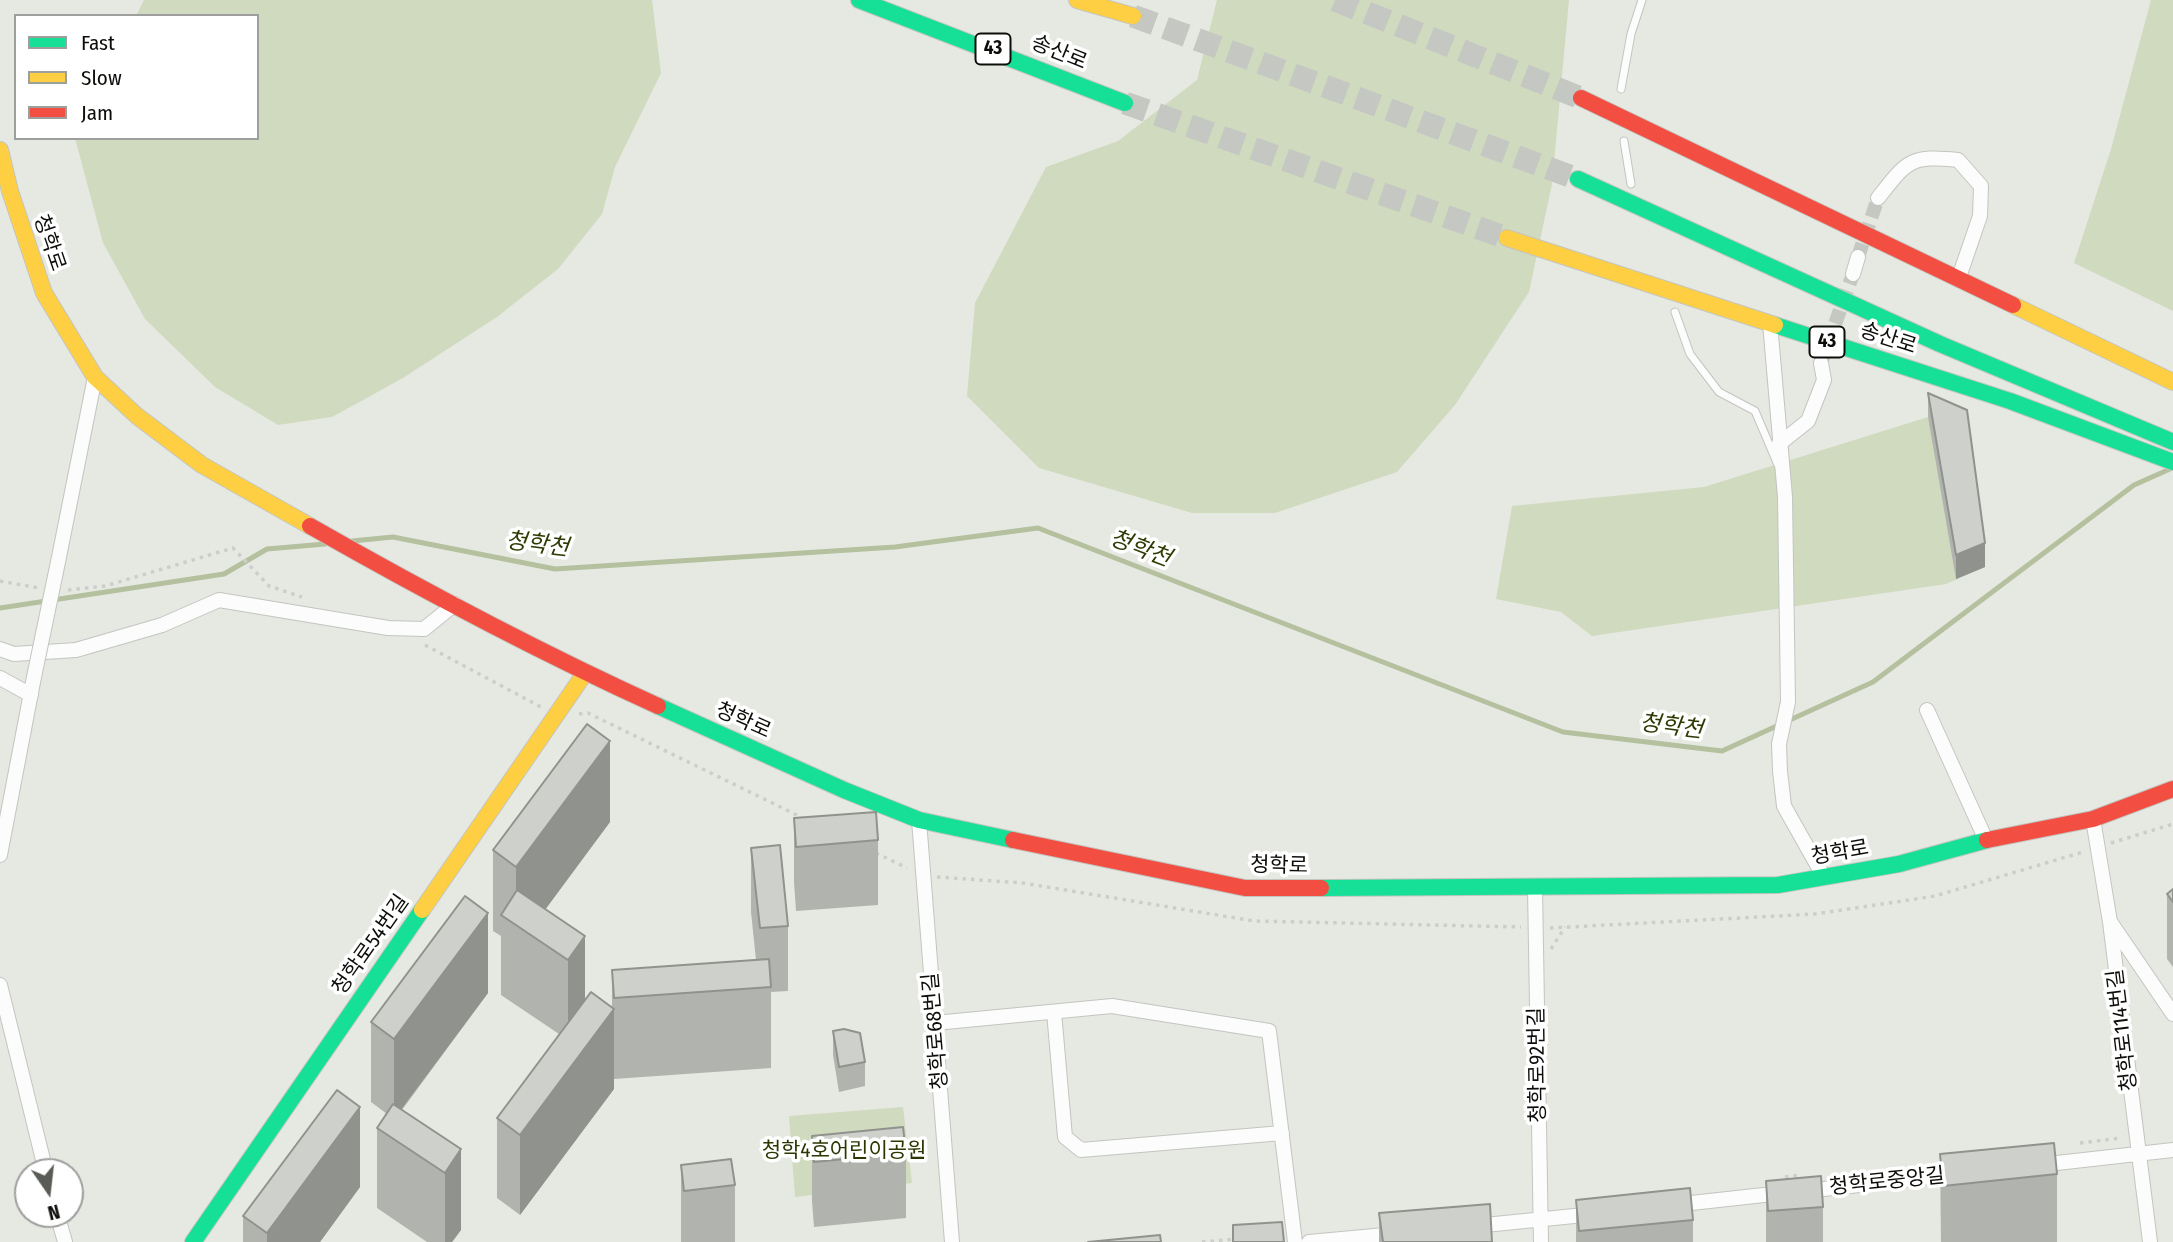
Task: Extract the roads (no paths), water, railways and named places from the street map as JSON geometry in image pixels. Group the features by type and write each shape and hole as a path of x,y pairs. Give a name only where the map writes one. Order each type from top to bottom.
{"street":[{"name":"송산로","path":"859,0 994,50 1125,103"},
{"path":"1077,0 1133,16"},
{"path":"1581,98 2173,382"},
{"name":"청학로","path":"0,150 10,191 44,293 74,343 96,377 137,416 202,465 428,593 455,604 585,673 844,790 919,820 1245,888 1778,885 1899,864 1986,840 2093,819 2173,789"},
{"path":"1878,198 1903,166 1928,157 1958,160 1982,186 1980,216 1958,280"},
{"name":"송산로","path":"1578,179 1940,344 2173,442"},
{"name":"송산로","path":"1507,238 2010,401 2173,462"},
{"path":"1853,274 1858,257"},
{"path":"1770,323 1783,475 1788,702 1779,744 1784,806 1824,877"},
{"path":"1779,444 1808,421 1824,380 1821,363"},
{"path":"0,855 96,377"},
{"path":"0,649 14,654 76,650 162,625 219,600 388,628 424,629 455,604"},
{"name":"청학로54번길","path":"193,1242 585,673"},
{"path":"0,678 31,695"},
{"path":"1927,710 1986,840"},
{"name":"청학로114번길","path":"2093,819 2110,922 2150,1242"},
{"name":"청학로68번길","path":"919,820 956,1239"},
{"name":"청학로92번길","path":"1535,888 1541,1242"},
{"path":"2110,922 2173,1014"},
{"path":"0,985 43,1158"},
{"path":"935,1023 1112,1006 1269,1031 1295,1242"},
{"path":"1054,1012 1065,1137 1081,1150 1282,1133"},
{"path":"2028,1166 2173,1150"},
{"name":"청학로중앙길","path":"1656,1207 1972,1172"},
{"path":"1458,1228 1614,1212"},
{"path":"1309,1242 1418,1232"}],"lane":[{"path":"1621,89 1631,34 1642,0"},
{"path":"1624,141 1631,184"},
{"path":"1675,312 1690,354 1719,392 1755,411 1783,475"}],"waterway":[{"name":"청학천","path":"352,541 393,537 555,569 895,547 1038,528 1563,732 1722,751 1873,682 2134,485 2170,469"},
{"name":"청학천","path":"0,608 224,574 267,549 325,544"}],"tunnel":[{"path":"1335,0 1581,98"},
{"path":"1133,16 1578,179"},
{"path":"1125,103 1507,238"},
{"path":"1858,257 1878,198"},
{"path":"1821,363 1853,274"}],"park label":[{"name":"청학4호어린이공원","path":"844,1151"}]}
